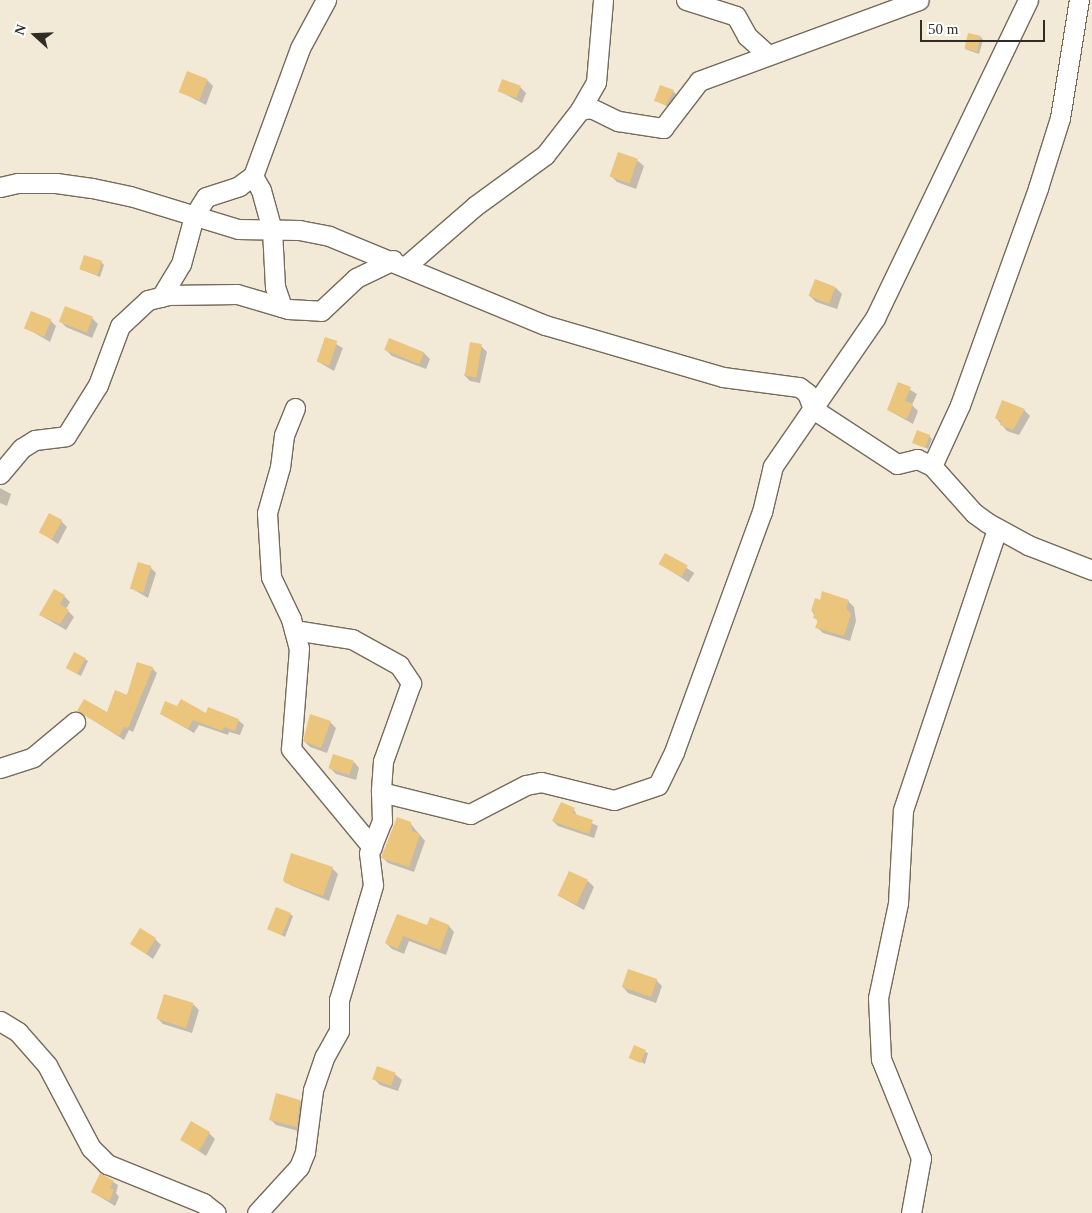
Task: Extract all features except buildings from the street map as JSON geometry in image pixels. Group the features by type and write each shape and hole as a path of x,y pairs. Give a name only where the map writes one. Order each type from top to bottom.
{"street":[{"path":"161,296 181,264 194,216 206,197 239,186 253,176 300,48 326,0"},
{"path":"0,474 22,448 36,440 66,436 98,385 120,326 148,300 161,296 237,294 282,307 321,311 356,278 400,263 545,155 580,110 596,82 603,0"},
{"path":"686,0 736,16 747,36 768,56"},
{"path":"580,110 591,108 618,121 663,128 699,81 919,0"},
{"path":"381,792 470,814 526,785 541,782 614,800 658,785 674,752 762,512 768,477 787,442 875,318 1028,0"},
{"path":"932,466 960,405 1038,188 1060,118 1079,0"},
{"path":"253,176 261,190 272,230 275,287 282,307"},
{"path":"0,187 18,183 56,183 92,188 238,228 299,230 329,236 400,263 545,325 723,377 799,387 807,393 812,409 897,464 917,459 932,466 974,513 997,529 1028,545 1092,570"},
{"path":"296,408 284,435 280,467 267,513 271,577 294,630 299,648 291,749 372,847"},
{"path":"911,1213 921,1158 882,1058 878,998 898,903 903,810 997,529"},
{"path":"257,1213 298,1167 305,1152 314,1090 325,1056 339,1030 339,1000 372,884 369,853 382,821 381,792 384,761 411,684 399,666 352,639 294,630"},
{"path":"0,768 34,757 75,722"},
{"path":"0,1021 18,1032 47,1065 91,1148 107,1164 192,1198 216,1213"}]}
